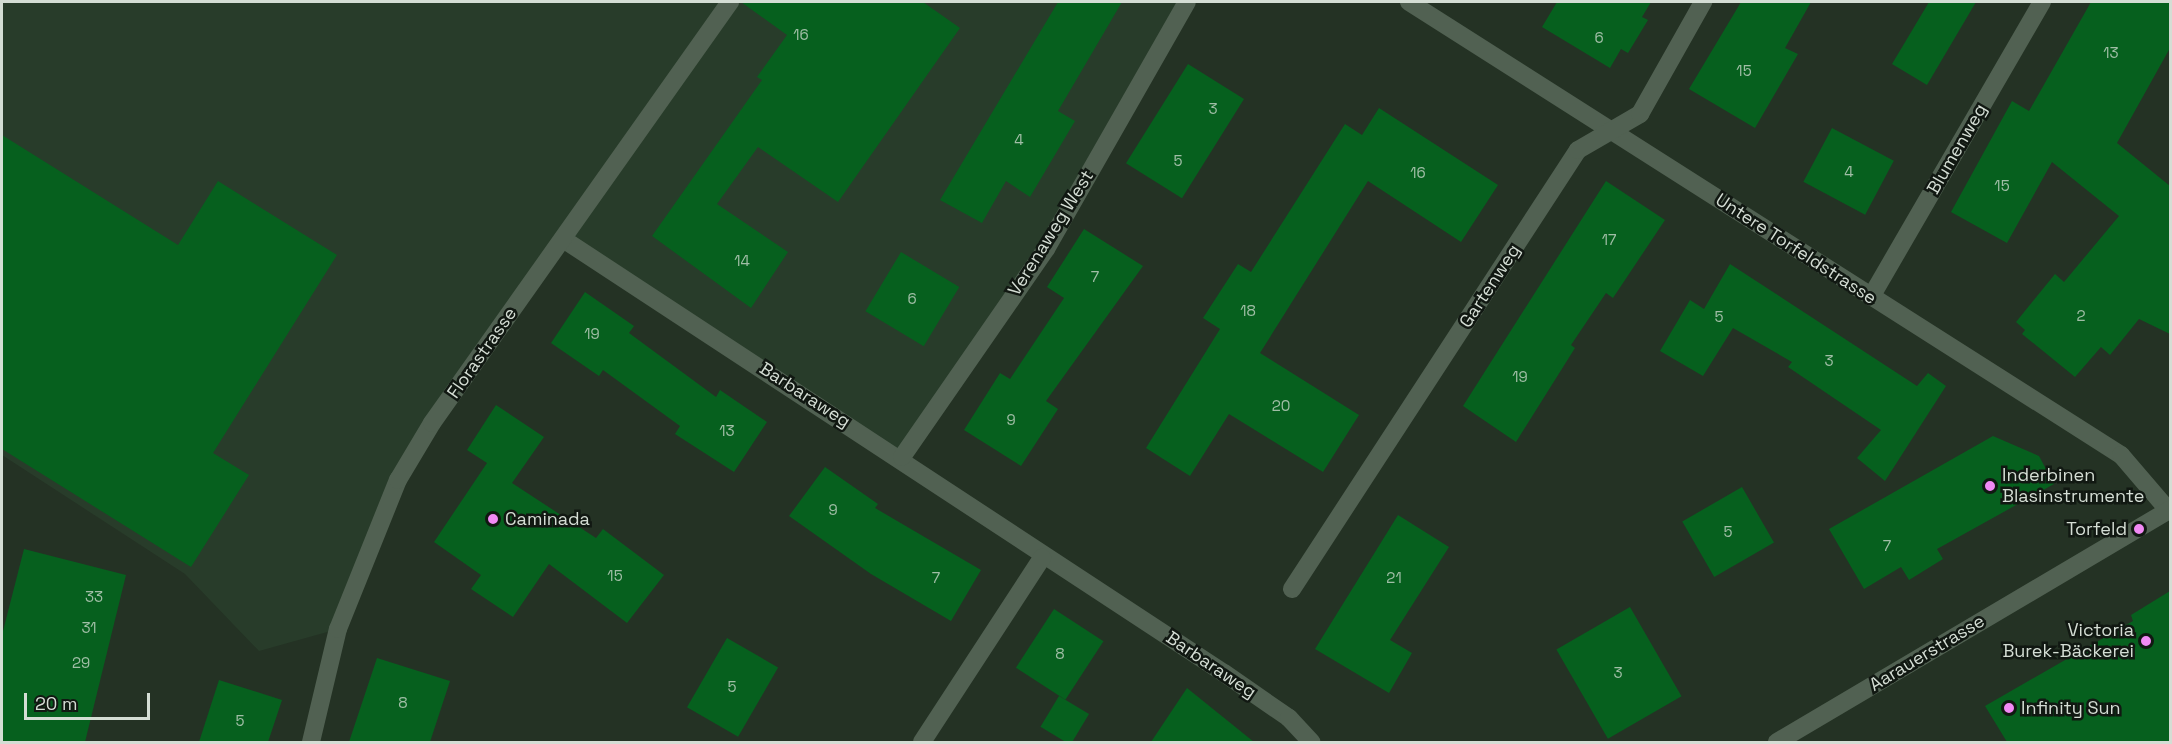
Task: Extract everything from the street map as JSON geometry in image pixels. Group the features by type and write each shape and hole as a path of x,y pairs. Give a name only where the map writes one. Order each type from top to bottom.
{"street":[{"name":"Florastrasse","path":"311,742 338,629 398,480 432,423 730,2"},
{"name":"Verenaweg West","path":"902,457 1046,249 1187,2"},
{"name":"Untere Torfeldstrasse","path":"1409,2 2121,455 2170,510"},
{"name":"Gartenweg","path":"1292,589 1578,150 1610,129 1641,114 1703,2"},
{"name":"Blumenweg","path":"1871,297 2042,2"},
{"name":"Barbaraweg","path":"563,239 902,457 1042,558 1224,673 1289,718 1311,742"},
{"name":"Aarauerstrasse","path":"1777,742 2170,510"},
{"path":"922,742 1042,558"}],"shaded area":[{"path":"2,2 1188,2 1046,249 902,457 563,239 432,423 338,629 259,651 185,574 2,455"}],"building":[{"path":"741,2 923,2 960,28 838,202 758,147 717,204 788,252 751,308 652,236 762,80 757,77 787,35"},
{"path":"1058,2 1122,2 1058,111 1075,121 1030,197 1006,181 982,223 940,200"},
{"path":"1557,2 1651,2 1642,17 1648,20 1628,53 1621,49 1610,68 1542,27"},
{"path":"1741,2 1811,2 1785,48 1798,54 1755,128 1689,89"},
{"path":"1929,2 1976,2 1927,85 1892,64"},
{"path":"2091,2 2170,2 2170,48 2117,143 2170,186 2170,334 2139,319 2110,355 2101,347 2075,377 2022,334 2025,330 2016,322 2055,274 2064,282 2119,216 2052,162 2007,243 1951,212 2012,101 2029,111"},
{"path":"1188,64 1244,99 1182,198 1126,163"},
{"path":"1379,108 1498,185 1461,242 1368,181 1260,353 1359,415 1323,472 1229,414 1190,476 1146,448 1220,329 1203,318 1238,264 1251,272 1345,124 1362,135"},
{"path":"1832,128 1894,161 1865,215 1803,182"},
{"path":"2,135 178,245 218,181 337,255 213,453 249,475 191,567 2,449"},
{"path":"1606,181 1665,220 1613,298 1606,293 1571,345 1575,348 1516,442 1463,406"},
{"path":"1084,229 1143,266 1046,401 1058,409 1021,466 964,430 1000,373 1010,379 1064,298 1047,287"},
{"path":"901,252 959,287 924,346 865,311"},
{"path":"1730,264 1917,386 1928,373 1946,386 1885,481 1857,458 1881,430 1788,367 1792,362 1733,328 1703,376 1660,351 1690,300 1704,309"},
{"path":"585,292 634,326 629,333 716,397 720,390 767,422 734,472 675,434 680,426 603,370 599,376 551,343"},
{"path":"496,405 544,437 512,483 596,538 603,529 664,575 627,623 549,564 513,617 471,589 481,575 434,542 487,463 467,450"},
{"path":"1993,436 2039,456 2054,484 1937,549 1943,559 1909,580 1901,567 1864,589 1829,529"},
{"path":"825,467 878,504 875,508 981,570 951,621 871,574 789,516"},
{"path":"1742,487 1774,542 1714,577 1682,522"},
{"path":"1398,515 1449,547 1390,640 1412,653 1389,693 1315,649"},
{"path":"24,549 126,575 85,742 2,742 2,635"},
{"path":"2170,591 2170,742 2007,742 1985,706 2133,621 2131,615"},
{"path":"1630,607 1682,696 1608,739 1556,650"},
{"path":"1054,609 1103,641 1065,700 1016,668"},
{"path":"727,638 778,668 738,737 687,707"},
{"path":"377,658 450,681 430,742 349,742"},
{"path":"219,680 282,700 268,742 199,742"},
{"path":"1187,688 1254,742 1151,742"},
{"path":"1059,696 1089,714 1072,742 1066,742 1040,727"}],"place":[{"name":"Inderbinen Blasinstrumente","path":"1990,486"},
{"name":"Caminada","path":"493,519"},
{"name":"Torfeld","path":"2139,529"},
{"name":"Victoria Burek-Bäckerei","path":"2146,641"},
{"name":"Infinity Sun","path":"2009,708"}]}
